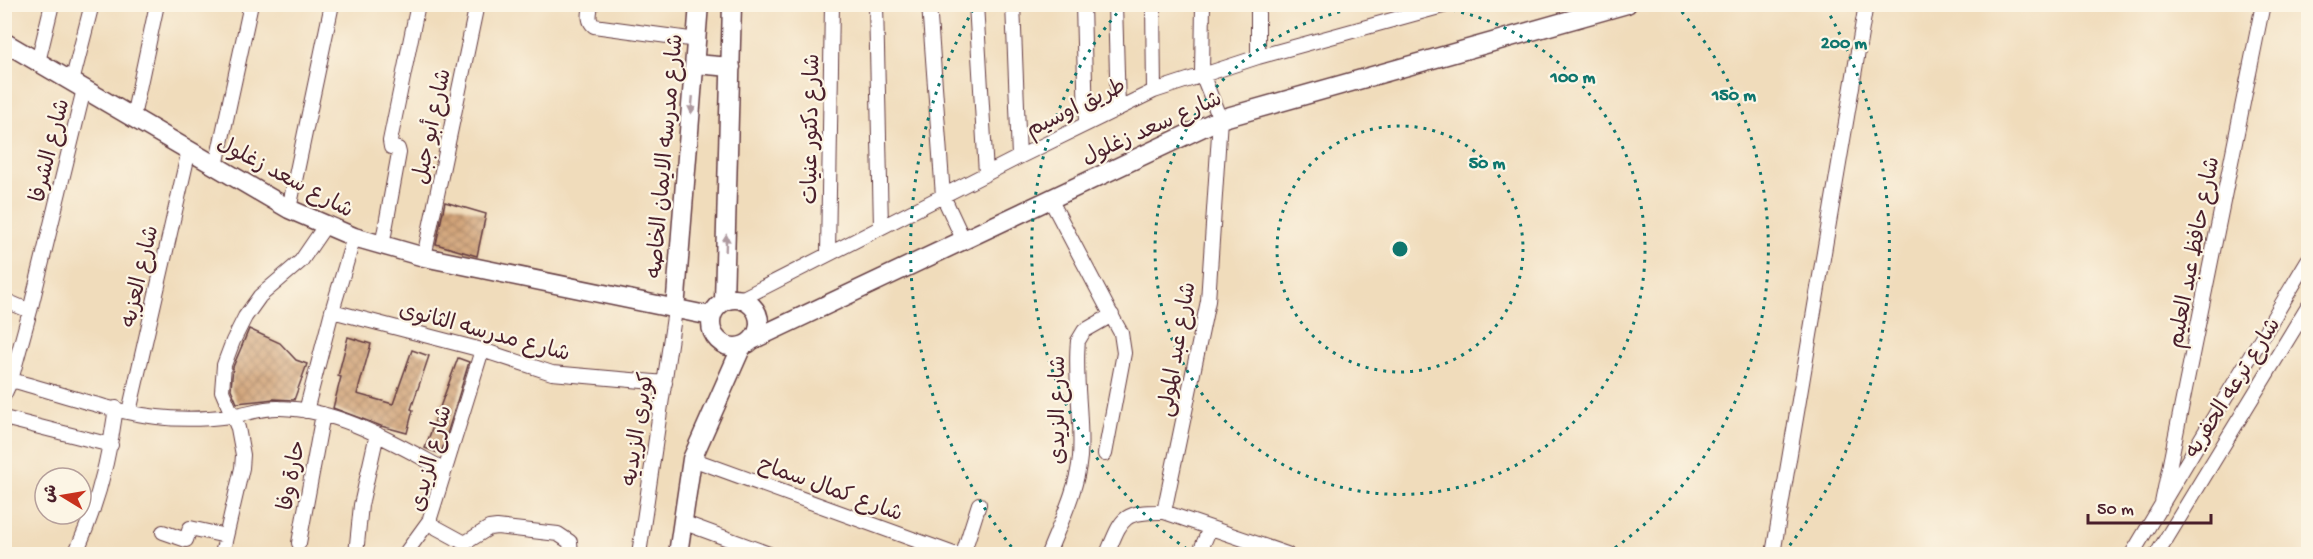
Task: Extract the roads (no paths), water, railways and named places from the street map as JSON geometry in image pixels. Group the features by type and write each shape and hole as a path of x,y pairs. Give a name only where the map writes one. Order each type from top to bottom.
{"street":[{"path":"38,62 52,4"},
{"name":"شارع الشرفا","path":"4,395 11,380 30,311 78,85 92,4"},
{"path":"133,117 157,4"},
{"path":"216,166 252,4"},
{"path":"289,209 332,4"},
{"path":"382,246 399,153 398,149 391,147 390,141 418,4"},
{"name":"شارع أبو جبل","path":"424,257 477,4"},
{"path":"591,4 589,18 590,23 594,26 697,40"},
{"name":"شارع مدرسه الايمان الخاصه","path":"675,310 699,4"},
{"path":"732,4 733,300"},
{"name":"شارع دكتور عنيات","path":"828,254 832,4"},
{"path":"876,4 881,227"},
{"path":"929,4 943,196 964,241"},
{"path":"976,4 986,174"},
{"path":"1013,4 1019,157"},
{"path":"1083,4 1086,123"},
{"path":"1115,4 1118,108"},
{"path":"1153,4 1154,91"},
{"path":"1203,4 1202,74 1220,118"},
{"path":"1258,4 1258,57"},
{"name":"طريق اوسيم","path":"733,300 1154,91 1202,74 1419,9 1450,4"},
{"name":"شارع سعد زغلول","path":"747,343 1220,118 1627,4"},
{"path":"1773,555 1866,4"},
{"name":"شارع حافظ عبد العليم","path":"2161,508 2263,4"},
{"name":"شارع سعد زغلول","path":"4,42 289,209 325,226 382,246 424,257 711,316"},
{"path":"695,64 731,67"},
{"name":"شارع عبد المولى","path":"1164,512 1207,312 1220,118"},
{"name":"شارع العزبه","path":"75,555 96,503 123,410 189,150"},
{"path":"1050,199 1121,333 1124,353 1106,454"},
{"path":"222,555 242,468 241,441 222,391 224,365 245,317 260,296 301,261 325,226"},
{"path":"306,411 354,237"},
{"path":"2132,555 2308,260"},
{"path":"4,300 30,311"},
{"path":"678,555 692,459 747,343 758,328 758,315 750,304 733,300 718,305 711,316 712,331 727,346 747,343"},
{"name":"شارع ترعه الحفريه","path":"2157,555 2308,306"},
{"name":"كوبرى الزيديه","path":"639,555 675,310"},
{"name":"شارع مدرسه الثانوى","path":"332,311 482,350 552,373 665,383"},
{"name":"شارع الزيدى","path":"1048,555 1076,483 1080,458 1078,341 1084,332 1112,315"},
{"name":"شارع الزيدى","path":"482,350 429,521 432,527 463,542 466,548 493,527 558,534 570,542 571,555"},
{"path":"11,380 158,417 233,416 279,408 323,414 377,434 445,470"},
{"name":"حارة وفا","path":"299,543 323,414"},
{"path":"4,418 111,445"},
{"path":"356,555 361,505 377,434"},
{"name":"شارع كمال سماح","path":"692,459 956,555 964,551 979,504"},
{"path":"1107,555 1118,527 1125,518 1135,513 1145,512 1164,512 1283,554"},
{"path":"405,555 429,521"},
{"path":"682,522 769,555"},
{"path":"164,532 186,540 190,528 226,536"},
{"path":"1199,555 1210,528"}]}
